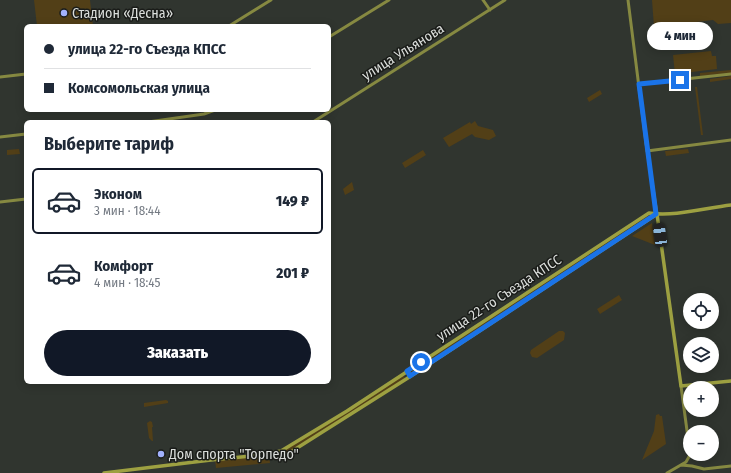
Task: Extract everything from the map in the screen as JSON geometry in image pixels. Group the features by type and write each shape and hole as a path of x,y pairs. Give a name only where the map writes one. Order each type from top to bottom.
{"main road":[{"path":"232,24 270,0"},
{"path":"331,36 389,0"},
{"path":"483,0 490,10"},
{"name":"улица Ульянова","path":"331,111 505,0"},
{"path":"628,0 647,151 686,425"},
{"path":"0,77 24,74"},
{"path":"639,84 731,74"},
{"path":"162,120 210,112"},
{"name":"улица Ульянова","path":"316,120 329,112"},
{"path":"0,137 24,134"},
{"path":"647,151 731,140"},
{"path":"0,202 24,199"},
{"name":"улица 22-го Съезда КПСС","path":"104,473 272,454 281,451 407,371 648,213 656,214 731,205"},
{"name":"улица 22-го Съезда КПСС","path":"272,454 280,456 286,455 410,376 656,214"},
{"path":"593,250 596,254"},
{"path":"407,371 410,376"},
{"path":"681,386 731,380"},
{"path":"667,473 687,461"},
{"path":"691,461 692,466"},
{"path":"681,465 692,466 704,470 731,466"}],"shaded area":[{"name":"Стадион «Десна»","path":"34,0 90,0 93,24 37,24"},
{"path":"652,0 731,0 731,23 718,24 713,20 654,27"},
{"path":"711,51 712,56 716,56 717,69 675,74 673,55"},
{"path":"731,70 731,73 700,76 700,73"},
{"path":"731,76 731,79 710,82 710,79"},
{"path":"695,87 697,87 703,135 701,135"},
{"path":"600,90 602,94 589,102 587,98"},
{"path":"475,121 478,126 493,130 496,136 489,140 475,137 472,134 449,147 443,138 470,122 471,124"},
{"path":"19,149 20,154 7,155 7,150"},
{"path":"688,149 689,153 666,156 665,151"},
{"path":"423,150 426,155 405,168 402,163"},
{"path":"352,182 354,190 345,195 343,189"},
{"path":"648,215 651,217 596,252 596,250"},
{"path":"652,223 655,245 632,236"},
{"path":"589,254 589,257 410,373 410,371"},
{"path":"619,295 622,300 600,314 597,309"},
{"path":"559,331 563,331 565,333 564,340 537,358 532,357 530,353 531,350"},
{"path":"403,375 405,378 347,416 284,454 275,455 276,453"},
{"path":"166,400 168,403 144,407 144,403"},
{"path":"659,414 662,416 666,444 642,460 654,431 656,415"},
{"path":"150,421 152,422 153,427 153,441 149,438 147,423"},
{"path":"269,455 270,463 216,468 215,460"}],"place":[{"name":"Стадион «Десна»","path":"64,13"},
{"name":"Дом спорта \"Торпедо\"","path":"161,454"}],"route":[{"path":"421,362 407,371 410,376 650,220 656,214 639,84 680,80"}]}
